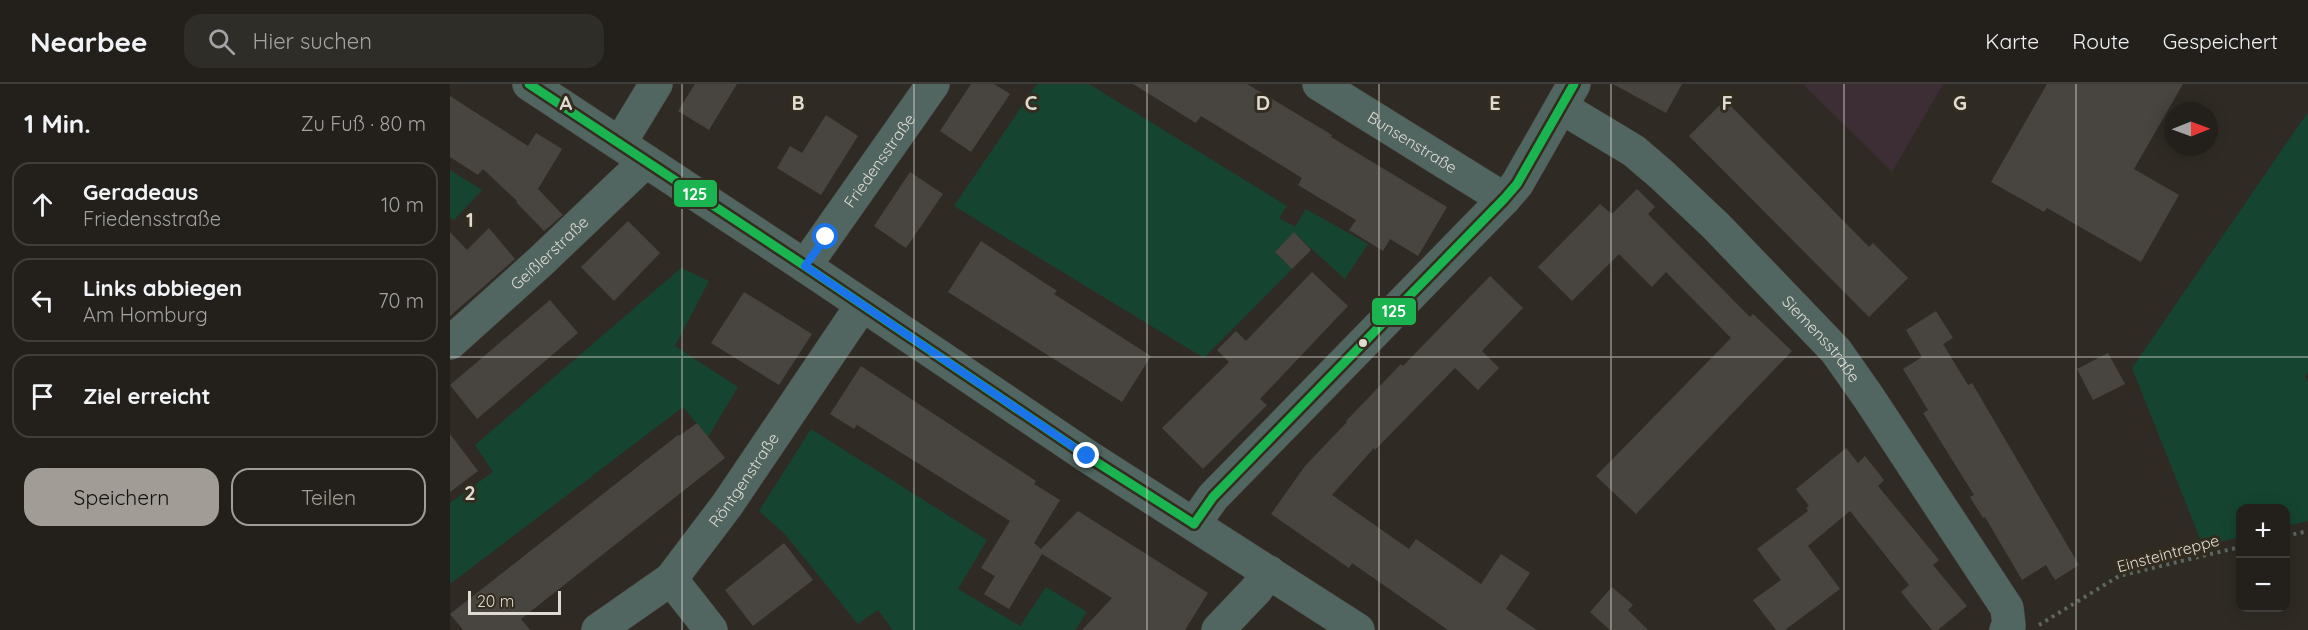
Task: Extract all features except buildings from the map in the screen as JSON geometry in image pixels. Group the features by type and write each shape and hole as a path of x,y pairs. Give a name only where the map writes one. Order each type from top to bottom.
{"street":[{"path":"529,84 1087,456 1358,630"},
{"name":"Geißlerstraße","path":"450,344 532,270 633,152 656,84"},
{"name":"Friedensstraße","path":"805,266 933,84"},
{"name":"Bunsenstraße","path":"1319,84 1504,199"},
{"path":"1194,525 1212,497 1504,199 1517,184 1568,96"},
{"name":"Siemensstraße","path":"1568,96 1662,175 1716,226 1836,351 2007,608 2009,627 2006,630"},
{"name":"Röntgenstraße","path":"598,630 671,579 727,505 862,305"},
{"path":"1218,630 1256,590 1269,572"},
{"path":"671,579 711,630"}],"path":[{"path":"2290,535 2308,531"},
{"name":"Einsteintreppe","path":"2041,624 2119,576 2236,548"}],"shaded area":[{"path":"1803,84 1943,84 1892,172"}],"green space":[{"path":"1037,84 1089,84 1287,206 1279,218 1295,227 1306,209 1368,244 1345,279 1294,233 1275,252 1292,269 1204,358 954,206"},
{"path":"2308,112 2308,372 2305,377 2308,383 2308,521 2290,525 2290,504 2236,504 2236,538 2203,546 2132,368"},
{"path":"450,170 482,190 454,220 450,218"},
{"path":"681,268 709,281 675,346 738,387 708,437 683,407 450,584 450,503 493,472 475,445"},
{"path":"811,429 987,540 958,589 1020,626 1046,587 1087,612 1075,630 893,630 878,610 858,624 784,533 759,511"}],"transit line":[{"name":"125","path":"529,84 1087,456 1194,524"},
{"name":"125","path":"1194,524 1213,497 1517,184 1574,84"}],"route":[{"path":"826,237 805,266 1087,456"}]}
